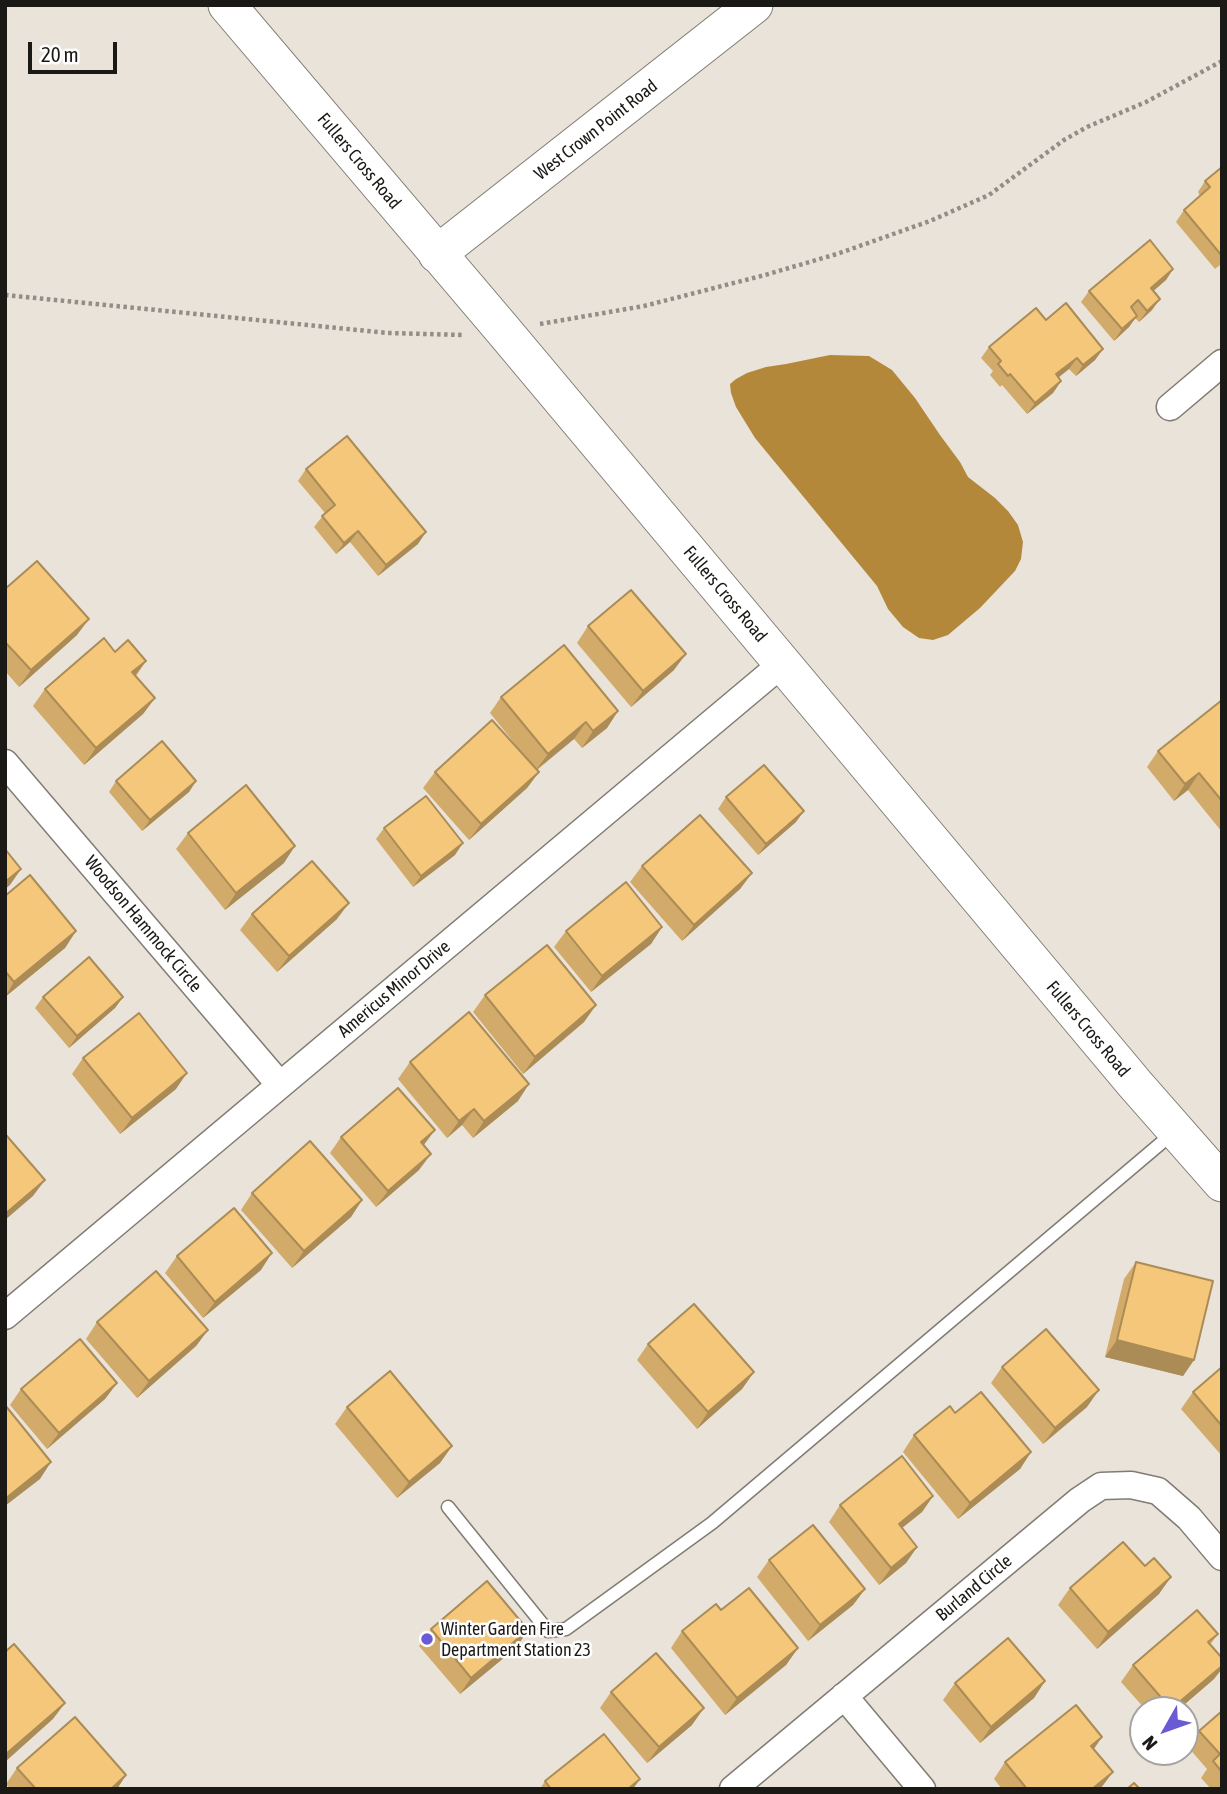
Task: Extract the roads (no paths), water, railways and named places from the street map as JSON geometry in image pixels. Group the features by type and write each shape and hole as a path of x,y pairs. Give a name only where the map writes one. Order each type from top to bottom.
{"street":[{"name":"Fullers Cross Road","path":"227,5 987,908 1222,1182"},
{"name":"West Crown Point Road","path":"437,254 754,5"},
{"path":"1170,407 1222,363"},
{"name":"Americus Minor Drive","path":"5,1316 783,663"},
{"name":"Woodson Hammock Circle","path":"5,763 280,1085"},
{"name":"Burland Circle","path":"733,1789 1080,1500 1101,1486 1131,1485 1158,1492 1189,1518 1222,1558"},
{"path":"844,1696 922,1789"}],"lane":[{"path":"448,1507 548,1631 566,1629 712,1523 1176,1131"}],"place":[{"name":"Winter Garden Fire Department Station 23","path":"427,1639"}]}
